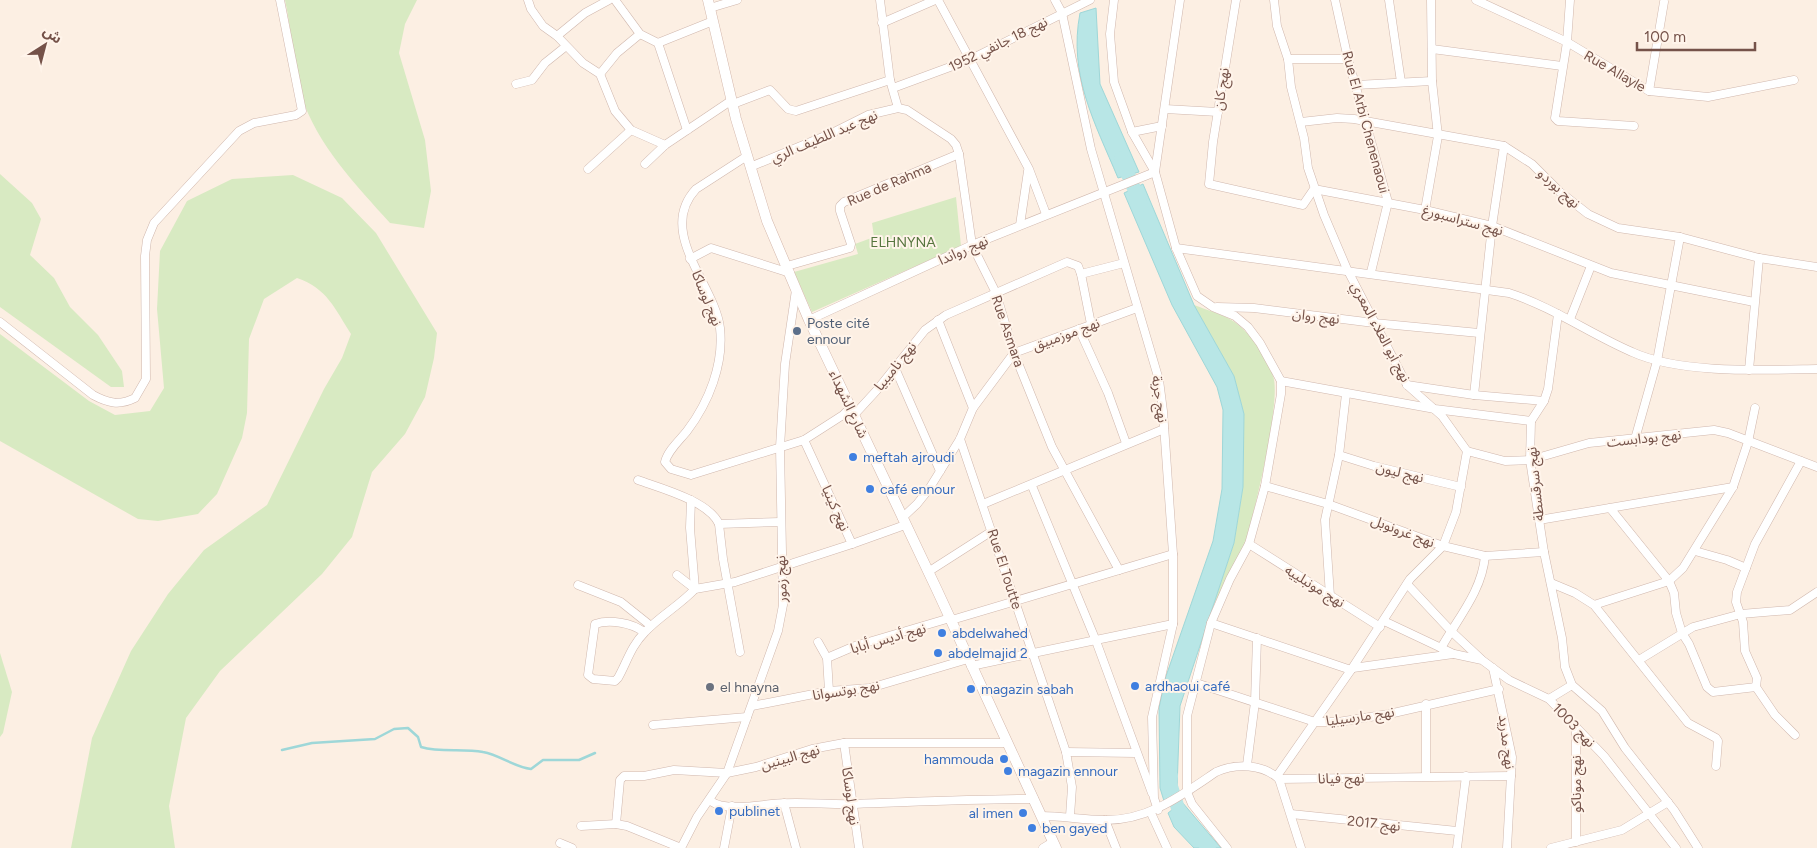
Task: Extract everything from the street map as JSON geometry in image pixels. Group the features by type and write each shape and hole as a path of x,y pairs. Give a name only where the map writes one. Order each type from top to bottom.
{"main road":[{"name":"شارع الشهداء","path":"709,4 747,156 764,212 809,320 1055,845"}],"street":[{"path":"0,322 23,338 93,395 106,402 127,402 141,390 146,379 145,256 147,240 154,223 239,131 254,123 296,116 302,111 280,0"},
{"path":"528,0 536,18 557,36 565,47 583,63 600,74 615,112 631,130 665,145"},
{"path":"557,36 584,13 609,0"},
{"path":"615,0 640,34 658,43 687,130"},
{"path":"709,4 738,0"},
{"path":"880,0 891,84 898,108"},
{"path":"882,23 937,0 1029,169 1046,214"},
{"name":"نهج جربة","path":"1055,0 1062,13 1091,149 1159,380 1173,554 1173,624 1152,717 1155,811 1167,848"},
{"name":"نهج 18 جانفي 1952","path":"733,102 770,90 788,109 796,111 891,84 970,60 1090,0"},
{"path":"1114,0 1110,34 1114,82 1132,132 1155,172 1176,248 1197,296 1213,307 1234,316 1248,327 1260,343 1281,381 1281,394 1265,486 1249,544 1230,579 1211,623 1187,716 1184,793 1227,848"},
{"path":"1155,172 1180,0"},
{"name":"نهج كان","path":"1236,0 1218,112 1209,184 1303,205 1314,189"},
{"name":"نهج أبو العلاء المعري","path":"1274,0 1277,26 1288,59 1291,87 1301,122 1308,168 1314,189 1347,269 1407,385 1442,416 1467,451"},
{"name":"Rue El Arbi Chenenaoui","path":"1335,0 1348,59 1388,202 1371,272"},
{"path":"1389,0 1401,82"},
{"path":"1425,210 1438,136 1432,81 1432,0"},
{"name":"Rue Allayle","path":"1476,0 1566,42 1649,92 1708,97 1794,80"},
{"path":"1570,0 1555,118 1558,121 1634,126"},
{"path":"1649,92 1664,2"},
{"path":"658,43 713,21"},
{"path":"600,74 617,53 640,34"},
{"path":"516,84 532,80 545,62 565,47"},
{"path":"1432,48 1562,66"},
{"path":"1288,59 1348,59"},
{"path":"1356,86 1432,81"},
{"path":"645,164 665,145 733,102"},
{"name":"Rue Asmara","path":"898,108 907,110 951,139 956,145 959,154 972,245 996,294 1014,353 1052,447 1119,570"},
{"name":"نهج عبد اللطيف الري","path":"750,167 821,138 868,115 898,108"},
{"path":"1164,109 1218,112"},
{"name":"نهج بوردو","path":"1301,122 1337,118 1365,121 1438,136 1504,146 1532,164 1560,192 1588,214 1618,228 1680,237 1759,258 1817,267"},
{"path":"1132,132 1162,126"},
{"path":"588,169 631,130"},
{"path":"1474,394 1479,333 1504,146"},
{"name":"Rue de Rahma","path":"789,270 850,248 852,244 840,211 844,202 959,154"},
{"name":"نهج لوساكا","path":"747,156 705,182 687,201 683,224 690,259 717,316 721,347 714,379 703,407 667,456 666,464 683,474 691,476 804,440 852,411"},
{"path":"1020,225 1029,169"},
{"name":"نهج رواندا","path":"809,320 972,245 1120,184 1155,172"},
{"name":"نهج ستراسبورغ","path":"1314,189 1388,202 1492,226 1611,273 1754,302"},
{"path":"1635,439 1658,361 1680,237"},
{"path":"690,259 711,248 789,270"},
{"path":"1176,248 1485,288 1538,302 1632,353 1658,361 1696,367 1749,370 1817,369"},
{"path":"1749,370 1759,258"},
{"name":"نهج ناميبيا","path":"852,411 895,368 924,330 938,320 1067,262 1078,266 1081,274"},
{"path":"1090,324 1081,274 1124,264"},
{"path":"1570,319 1591,266"},
{"name":"نهج زمور","path":"681,848 697,817 727,773 778,631 783,605 780,447 785,364 796,288"},
{"name":"نهج روان","path":"1213,307 1254,308 1374,324 1479,333"},
{"name":"نهج موزمبيق","path":"904,521 940,471 960,439 973,408 1014,353 1138,308"},
{"path":"1281,381 1435,409 1531,421 1544,401 1548,389 1558,314"},
{"path":"938,320 973,408"},
{"path":"1079,328 1108,393 1126,443"},
{"path":"895,368 940,471"},
{"path":"1407,385 1544,401"},
{"path":"1330,596 1325,520 1339,455 1346,394"},
{"path":"1594,605 1669,581 1683,568 1733,486 1748,442 1755,408"},
{"name":"نهج سرقسطة","path":"1531,421 1530,460 1544,552 1562,638 1564,667 1572,685 1602,711 1642,770 1668,802 1698,848"},
{"path":"984,504 1032,486 1064,469 1164,429"},
{"name":"نهج بودابست","path":"1467,451 1505,460 1530,460 1589,444 1714,430 1728,433 1817,467"},
{"name":"Rue El Toutte","path":"960,439 984,504 1066,752 1072,786 1070,816"},
{"name":"نهج كينيا","path":"695,589 728,584 852,544 804,440"},
{"path":"1301,848 1278,778 1407,584 1443,546 1456,512 1467,451"},
{"name":"نهج ليون","path":"1339,455 1461,487"},
{"path":"1795,735 1775,715 1756,687 1757,678 1745,651 1741,614 1736,602 1737,592 1755,544 1801,461"},
{"path":"638,480 691,500 714,515 719,524 740,652"},
{"path":"1032,486 1096,641 1154,798"},
{"name":"نهج غرونوبل","path":"1265,486 1328,504 1443,546 1485,556 1544,552"},
{"path":"1539,520 1733,486"},
{"path":"648,629 628,624 595,624 588,675 592,678 614,681 618,678 633,646 648,629 695,589 690,528 691,500"},
{"path":"1610,508 1669,581 1674,593 1676,613 1682,632 1690,644 1709,690 1721,692 1756,687"},
{"path":"852,544 904,521"},
{"path":"719,524 780,522"},
{"path":"928,572 992,531"},
{"name":"نهج مونبلييه","path":"1249,544 1330,596 1382,624"},
{"path":"1695,551 1727,560 1746,568"},
{"name":"نهج أديس أبابا","path":"827,658 856,646 950,618 955,619 1016,603 1173,554"},
{"path":"1440,648 1477,590 1484,567 1485,556"},
{"path":"677,575 695,589"},
{"path":"1551,583 1575,593 1594,605 1688,723 1708,733 1718,741 1716,766"},
{"path":"1407,584 1450,631 1482,660"},
{"path":"578,585 621,602 648,629"},
{"path":"1638,660 1693,627 1741,614 1790,610 1817,592"},
{"path":"1211,623 1352,669 1454,654"},
{"name":"نهج بوتسوانا","path":"752,706 829,691 870,688 969,663 1034,653 1173,624"},
{"name":"نهج 1003","path":"1382,624 1454,654 1482,660 1509,680 1549,698 1604,756 1676,848"},
{"path":"1042,816 1070,816 1105,820 1155,811 1226,768 1248,765 1258,638"},
{"path":"818,642 827,658 829,691"},
{"name":"نهج مدريد","path":"1493,668 1512,757 1507,848"},
{"name":"نهج مارسيليا","path":"1196,682 1315,722 1338,722 1363,718 1499,689"},
{"path":"1549,698 1572,685"},
{"path":"1426,704 1426,776"},
{"path":"654,725 747,717"},
{"name":"نهج موناكو","path":"1576,726 1576,842"},
{"name":"نهج لوساكا","path":"844,743 859,848"},
{"name":"نهج البينين","path":"616,824 620,780 624,776 644,776 674,770 727,773 756,767 812,749 844,743 1007,743"},
{"path":"1066,752 1136,753"},
{"name":"نهج فيانا","path":"1248,765 1278,778 1511,776"},
{"path":"1457,848 1457,831 1466,776"},
{"path":"710,800 713,803 732,806 784,803 852,804 962,799 1034,799"},
{"path":"1551,848 1622,830 1668,802"},
{"path":"784,803 796,848"},
{"path":"724,848 732,806"},
{"name":"نهج 2017","path":"1291,814 1457,831"},
{"path":"1105,820 1116,848"},
{"path":"581,826 616,824 640,831 681,848"},
{"path":"560,843 572,848"},
{"path":"1043,848 1055,845"}],"green space":[{"path":"285,0 417,0 405,24 399,53 425,140 431,191 424,228 390,223 339,164 317,131 308,113 298,83"},
{"path":"0,174 32,203 41,219 30,255 54,278 70,307 98,335 122,371 124,387 111,387 0,307"},
{"path":"293,175 342,198 376,233 437,333 434,358 425,397 405,434 372,472 352,537 322,574 220,671 186,718 169,806 175,848 71,848 92,738 131,651 168,594 204,550 267,505 324,389 342,358 351,334 329,300 316,287 307,282 297,278 264,299 249,339 247,413 242,438 217,494 198,514 158,521 138,519 0,441 0,334 89,401 115,415 150,411 164,388 157,309 160,251 187,201 232,179"},
{"name":"ELHNYNA","path":"956,197 961,246 812,312 794,272 858,254 855,244 874,237 872,223"},
{"path":"1194,305 1229,319 1245,331 1257,345 1266,361 1273,376 1275,389 1266,458 1249,529 1238,559 1214,604 1234,543 1243,487 1244,414 1234,376"},
{"path":"0,653 12,692 3,733 0,737"}],"water":[{"path":"1096,8 1100,84 1139,172 1118,178 1086,98 1078,57 1077,36 1080,13"},
{"path":"1143,184 1194,305 1234,376 1244,414 1243,487 1234,543 1180,706 1177,789 1164,801 1160,788 1159,708 1165,679 1213,541 1222,489 1223,410 1217,387 1172,305 1124,193"},
{"path":"1182,802 1221,848 1194,848 1174,827 1168,813"}],"waterway":[{"path":"1121,158 1141,205"},
{"path":"282,750 312,743 375,739 394,729 408,728 418,737 421,747 436,750 483,752 531,769 543,760 579,760 595,753"},
{"path":"1171,776 1170,783 1181,818 1209,848"}],"place":[{"name":"Poste cité ennour","path":"797,331"},
{"name":"meftah ajroudi","path":"853,457"},
{"name":"café ennour","path":"870,489"},
{"name":"abdelwahed","path":"942,633"},
{"name":"abdelmajid 2","path":"938,653"},
{"name":"ardhaoui café","path":"1135,686"},
{"name":"el hnayna","path":"710,687"},
{"name":"magazin sabah","path":"971,689"},
{"name":"hammouda","path":"1004,759"},
{"name":"magazin ennour","path":"1008,771"},
{"name":"publinet","path":"719,811"},
{"name":"al imen","path":"1023,813"},
{"name":"ben gayed","path":"1032,828"}]}
